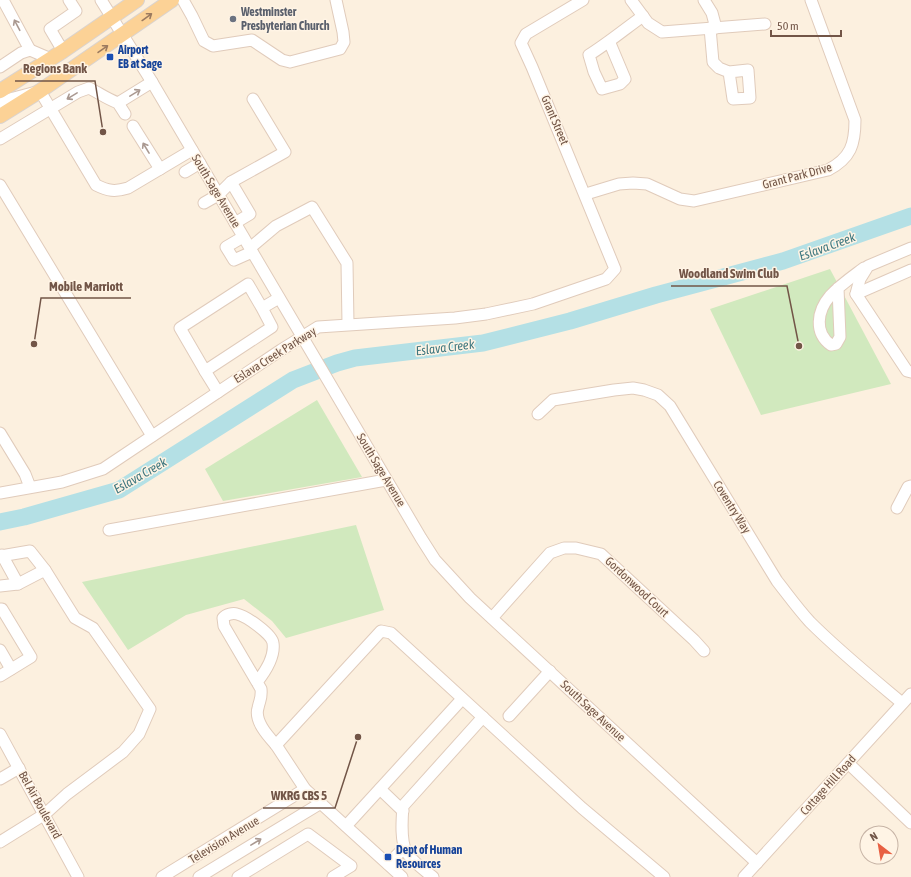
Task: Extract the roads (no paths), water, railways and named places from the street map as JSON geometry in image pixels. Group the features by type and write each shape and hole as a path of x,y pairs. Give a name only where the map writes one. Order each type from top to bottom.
{"main road":[{"path":"0,91 51,59 137,0"},
{"path":"0,116 40,92 172,0"}],"street":[{"path":"3,0 30,50 51,59"},
{"path":"63,50 50,29 76,12 69,0"},
{"name":"South Sage Avenue","path":"101,0 152,82 386,480 435,560 470,598 757,863"},
{"path":"182,0 192,16 204,41 208,44 213,46 252,40 282,60 290,62 340,49 344,42 336,0"},
{"name":"Grant Street","path":"583,0 526,34 521,43 616,268"},
{"path":"631,0 648,23 662,32 764,24"},
{"path":"704,0 712,13 713,62 719,68 729,72"},
{"name":"Grant Park Drive","path":"586,194 619,184 633,183 647,184 680,199 694,201 828,170 839,164 848,153 855,138 855,120 811,0"},
{"path":"609,41 643,16"},
{"path":"0,67 21,53 30,50"},
{"path":"118,103 152,82"},
{"path":"0,140 78,92 89,88 107,99 118,103 125,114"},
{"path":"0,105 10,99 40,92 96,185 106,190 117,191 128,188 192,150"},
{"path":"204,203 218,195 231,182 285,152 253,99"},
{"path":"133,126 160,169"},
{"path":"185,172 200,163"},
{"path":"231,182 250,214 235,223"},
{"path":"0,185 152,436"},
{"path":"243,237 226,248 234,260 251,250 276,226 312,207 347,263 348,324"},
{"path":"838,288 868,266 911,248"},
{"path":"868,266 860,279 856,294 907,372 911,372"},
{"name":"Eslava Creek Parkway","path":"0,492 62,482 102,469 318,327 456,318 486,314 533,304 606,279 616,268"},
{"path":"856,294 911,270"},
{"path":"205,371 272,328 248,284 180,328 205,371 218,392"},
{"path":"262,308 279,298"},
{"name":"Coventry Way","path":"538,414 553,400 614,390 632,388 658,395 670,406 777,581 796,606 833,644 902,703"},
{"path":"0,433 25,474 30,488"},
{"path":"109,530 386,480"},
{"path":"897,508 908,487 911,486"},
{"name":"Gordonwood Court","path":"492,618 550,553 564,548 576,548 601,554 704,651"},
{"path":"0,842 45,814 67,794 123,752 139,734 150,709 93,628 75,618 45,570 30,551 1,555 18,584"},
{"path":"0,586 18,584 45,570"},
{"path":"0,609 2,609 31,657 0,676"},
{"path":"257,682 267,670 273,643 271,638 267,632 237,613 226,615 223,618 224,626 261,689 262,699 258,708 259,720 269,737 276,744 305,790 402,877"},
{"path":"276,744 381,631 390,633 582,808 664,877"},
{"path":"0,650 11,669"},
{"path":"509,716 550,672"},
{"name":"Cottage Hill Road","path":"744,877 911,694"},
{"path":"346,826 462,698"},
{"path":"433,877 408,855 404,848 402,841 403,806 483,717"},
{"name":"Bel Air Boulevard","path":"0,734 78,877"},
{"path":"848,763 911,823"},
{"path":"0,779 19,768"},
{"path":"380,789 403,810"},
{"name":"Television Avenue","path":"162,877 305,790"},
{"name":"Television Avenue","path":"199,877 321,804"},
{"path":"238,877 308,834 351,866 333,877"},
{"path":"226,838 236,854"},
{"path":"388,864 404,848"}],"waterway":[{"name":"Eslava Creek","path":"0,522 24,517 119,490 293,380 337,363 355,358 483,343 570,321 656,295 783,261 911,216"}],"place":[{"name":"Westminster Presbyterian Church","path":"233,19"},
{"name":"Airport EB at Sage","path":"110,57"},
{"name":"Regions Bank","path":"103,132"},
{"name":"Mobile Marriott","path":"34,344"},
{"name":"Woodland Swim Club","path":"799,346"},
{"name":"WKRG CBS 5","path":"358,737"},
{"name":"Dept of Human Resources","path":"388,857"}]}
